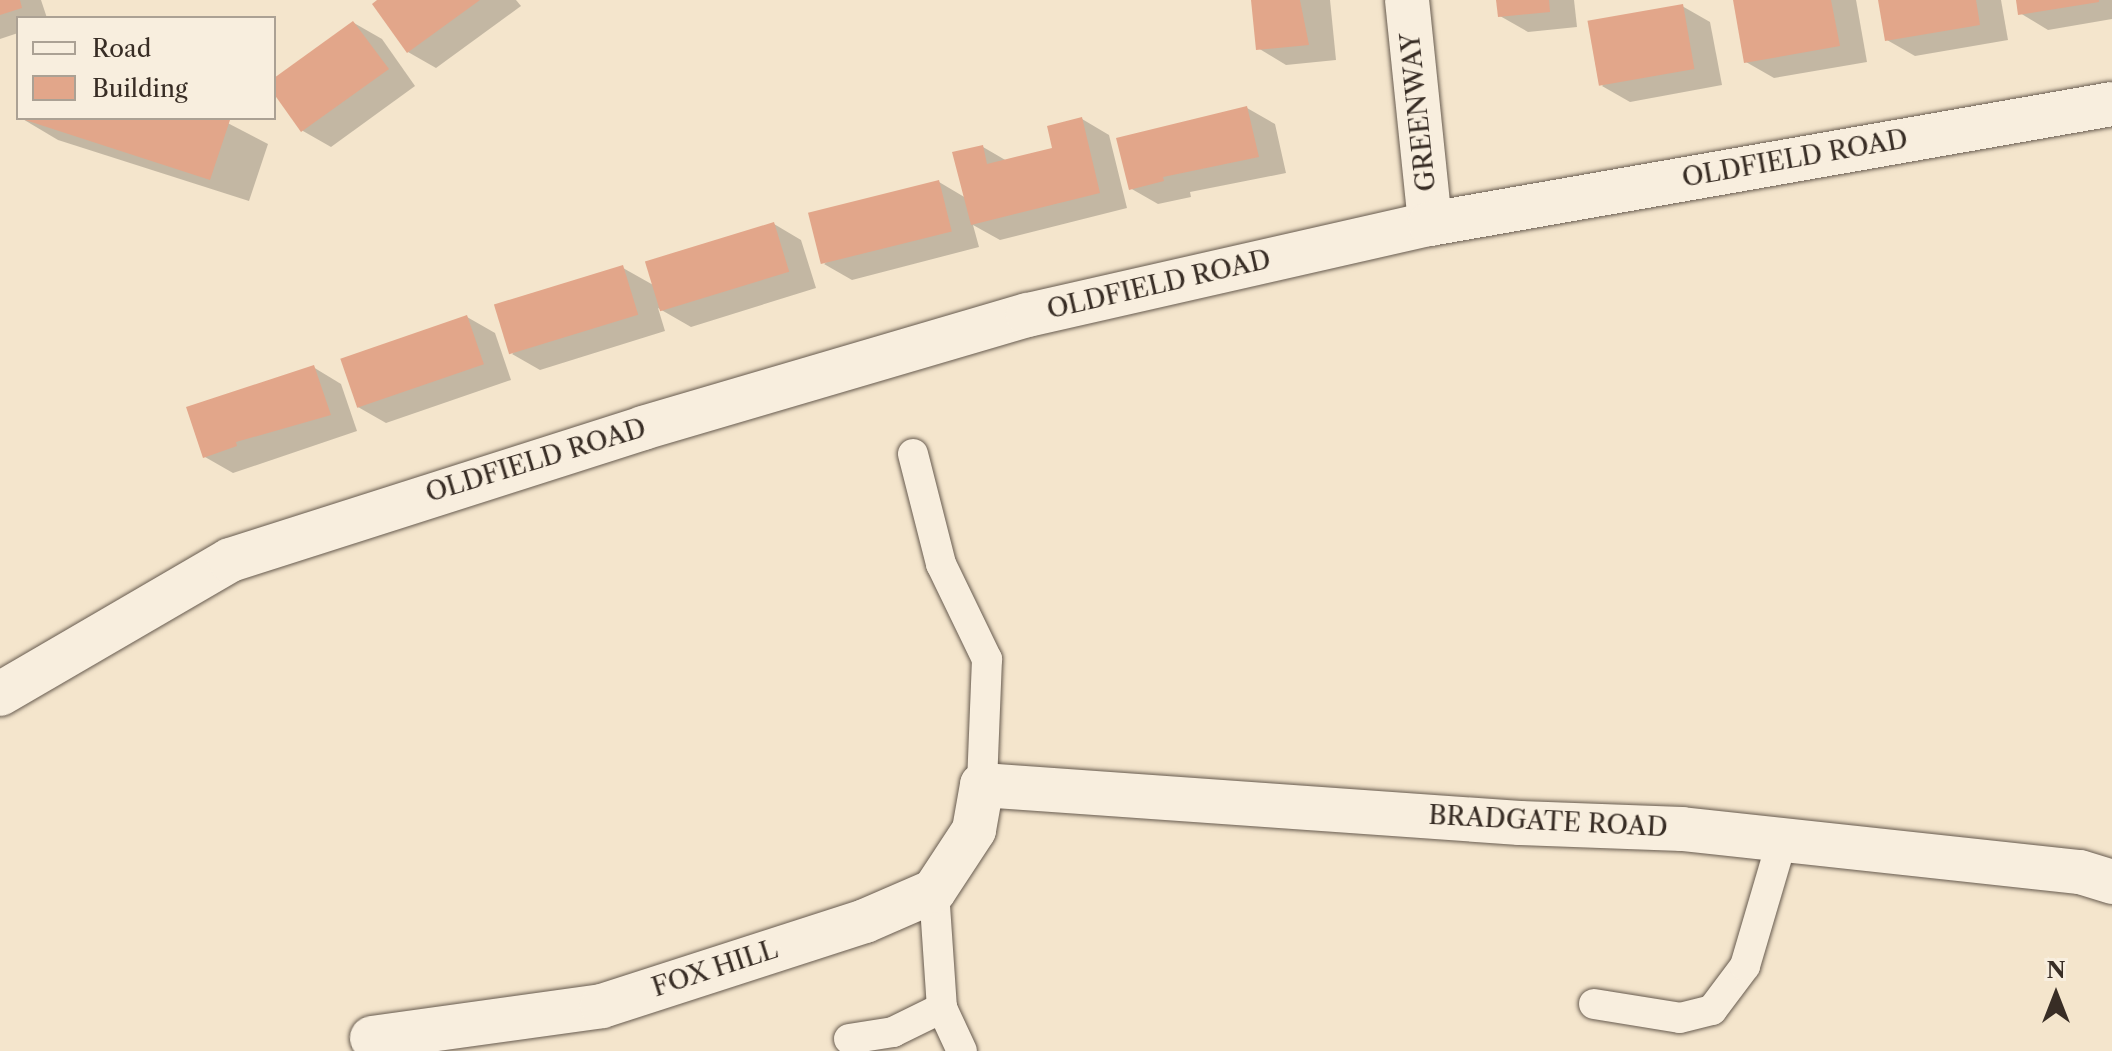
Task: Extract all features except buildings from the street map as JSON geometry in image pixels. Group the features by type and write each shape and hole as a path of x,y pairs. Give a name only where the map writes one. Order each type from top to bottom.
{"street":[{"name":"GREENWAY","path":"1407,0 1430,224"},
{"name":"OLDFIELD ROAD","path":"0,694 230,560 643,428 1028,315 1430,224 2112,104"},
{"name":"BRADGATE ROAD","path":"982,785 1520,823 1682,829 2080,872 2112,882"},
{"path":"934,891 974,830 982,785"},
{"name":"FOX HILL","path":"372,1038 602,1006 865,921 934,891"}],"lane":[{"path":"913,454 941,564 987,659 982,785"},
{"path":"1594,1004 1680,1018 1712,1010 1745,966 1782,840"},
{"path":"934,891 942,1008 962,1051"},
{"path":"849,1039 893,1032 942,1008"}]}
